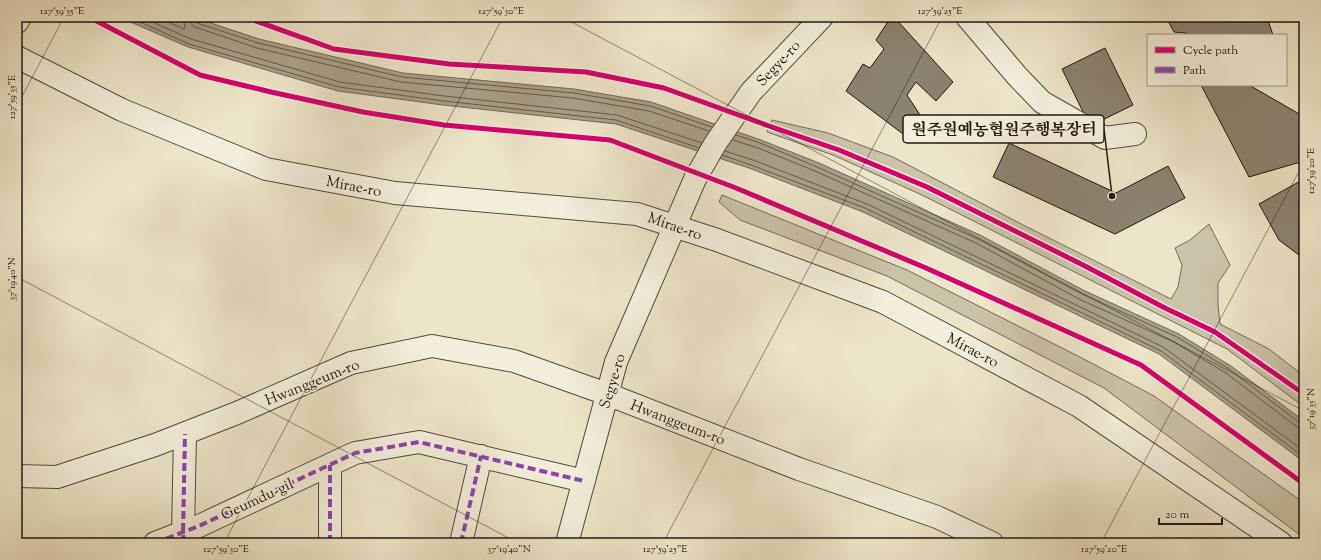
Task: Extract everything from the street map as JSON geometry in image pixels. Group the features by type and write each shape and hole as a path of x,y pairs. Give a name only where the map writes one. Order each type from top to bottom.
{"street":[{"path":"17,22 20,17"},
{"name":"Segye-ro","path":"567,543 616,362 695,179 715,144 751,92 822,17"},
{"path":"967,17 1016,76 1042,102 1105,138 1135,134"},
{"name":"Mirae-ro","path":"17,57 122,110 266,169 395,194 637,214 717,240 883,302 1079,406 1281,543"},
{"name":"Hwanggeum-ro","path":"17,476 57,477 155,446 237,413 351,364 432,346 514,361 607,394 799,469 937,517 992,543"},
{"path":"183,538 185,434"},
{"name":"Geumdu-gil","path":"155,543 183,538 199,526 355,453 419,442 584,481"},
{"path":"461,543 481,456"},
{"path":"330,465 330,543"}],"shaded area":[{"path":"772,120 828,133 893,157 1027,227 1171,299 1178,287 1182,265 1175,248 1190,240 1209,224 1230,265 1218,283 1220,324 1269,349 1304,376 1304,407 1227,349 922,195 833,155 767,132"},
{"path":"722,195 907,270 1154,396 1304,503 1304,538 1104,388 887,276 740,220 719,202"}],"water":[{"path":"119,17 193,17 259,39 403,73 574,89 651,102 761,140 819,163 980,235 1083,290 1179,334 1231,366 1304,421 1304,462 1159,354 863,212 749,168 616,124 443,105 338,91 188,47"}],"building":[{"path":"891,17 894,17 953,82 936,101 916,82 907,95 922,118 907,137 846,91 863,64 870,68 884,49 876,40"},
{"path":"1166,17 1267,17 1273,34 1187,34 1174,32"},
{"path":"1105,48 1133,105 1090,126 1062,69"},
{"path":"1202,86 1251,86 1301,115 1304,124 1304,161 1249,177"},
{"path":"1009,143 1116,193 1168,166 1185,198 1115,234 993,177"},
{"path":"1304,179 1304,259 1279,240 1259,204"}],"marked path":[{"path":"184,543 185,434"},
{"path":"155,543 199,526 355,453 419,442 584,481"},
{"path":"461,543 481,456"},
{"path":"330,465 330,543"}],"cycle path":[{"path":"89,17 200,75 363,112 444,125 610,140 736,188 926,268 1141,365 1304,484"},
{"path":"245,17 334,49 449,64 586,72 664,88 839,150 927,187 1215,332 1304,394"}],"place":[{"name":"원주원예농협원주행복장터","path":"1112,196"}]}
